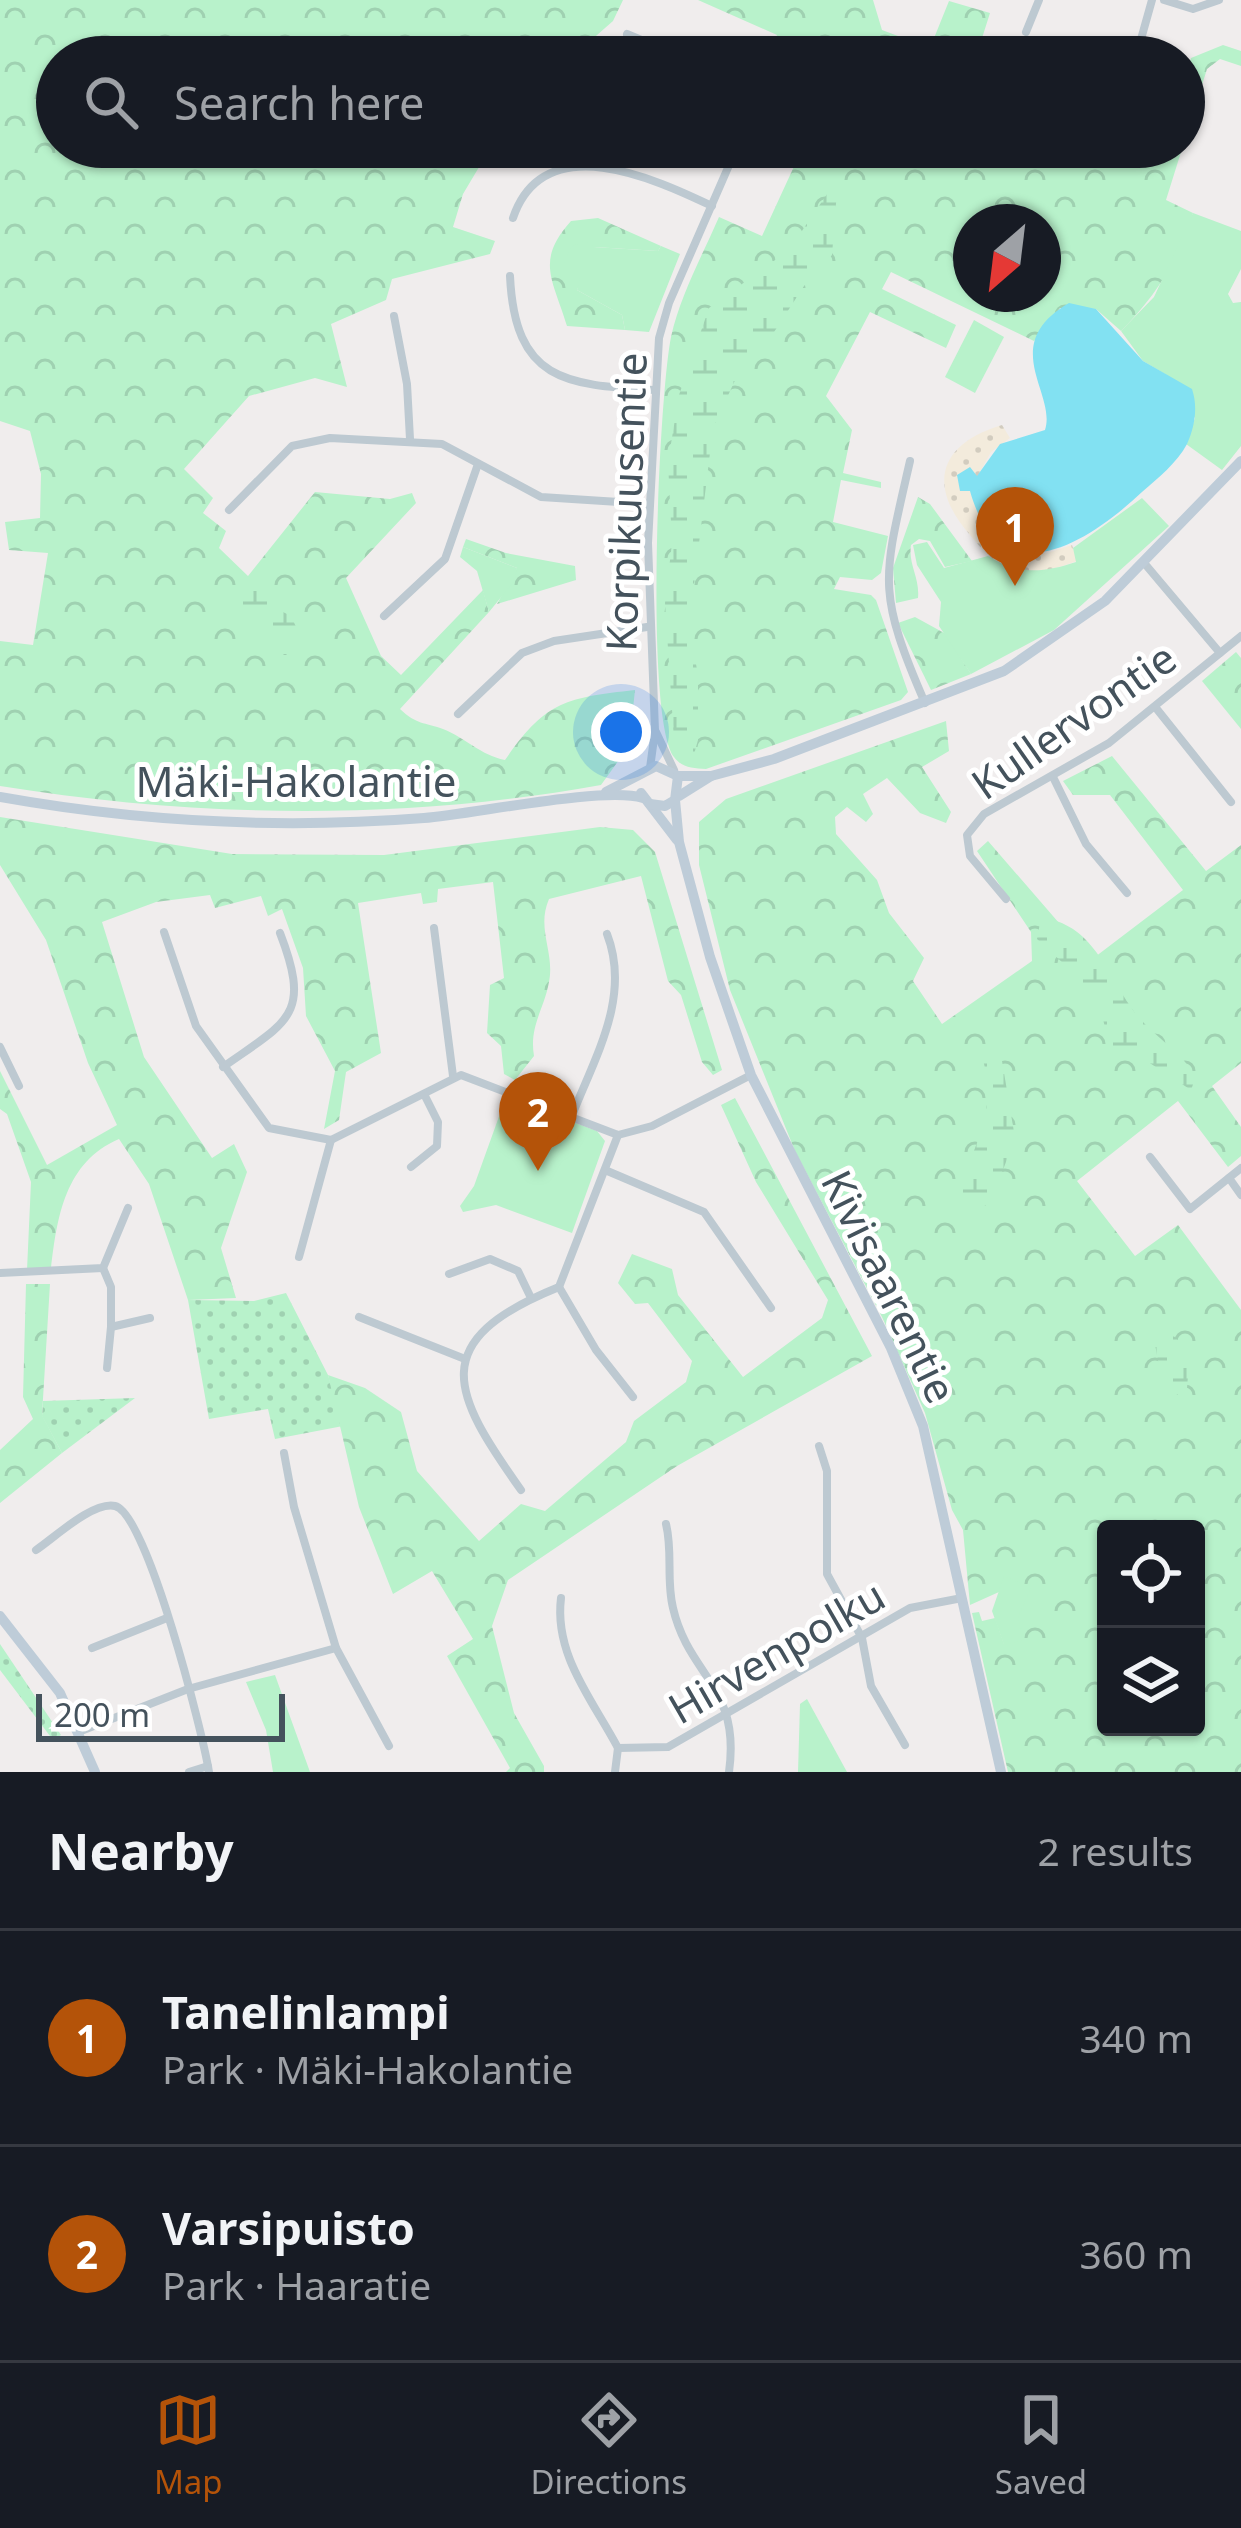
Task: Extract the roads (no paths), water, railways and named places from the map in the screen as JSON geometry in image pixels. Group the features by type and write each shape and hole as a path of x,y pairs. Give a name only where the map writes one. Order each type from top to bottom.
{"street":[{"path":"1026,32 1039,0"},
{"path":"1142,36 1152,0"},
{"path":"1165,0 1193,9 1219,0"},
{"path":"627,34 632,36"},
{"path":"513,218 522,198 545,178 587,168"},
{"path":"614,168 638,173 712,206"},
{"name":"Korpikuusentie","path":"648,770 656,731 647,627 654,390 669,302 728,168"},
{"path":"510,276 525,347 538,364 572,385 654,390"},
{"path":"394,316 407,384 410,439"},
{"path":"229,510 281,454 310,439 442,443 541,497 650,504"},
{"path":"910,461 886,590 889,615 926,704"},
{"path":"711,776 648,770 640,785 646,800 659,807 711,776 926,704 1038,652 1145,564 1241,461"},
{"path":"384,616 446,559 478,464"},
{"path":"1145,564 1220,653"},
{"path":"458,714 521,653 554,641 647,627"},
{"name":"Kullervontie","path":"1006,899 970,856 967,835 984,814 1054,778 1156,708 1241,636"},
{"path":"1156,708 1231,802"},
{"name":"Korpikuusentie","path":"656,731 676,773"},
{"name":"Mäki-Hakolantie","path":"592,797 648,770"},
{"path":"676,773 677,798"},
{"path":"1054,778 1086,844 1127,893"},
{"name":"Mäki-Hakolantie","path":"0,797 129,815 265,822 422,818 592,797 646,800"},
{"name":"Kivisaarentie","path":"677,798 679,842 718,986 751,1075 909,1388 936,1472 1000,1772"},
{"name":"Kivisaarentie","path":"646,800 679,842"},
{"path":"434,928 453,1076"},
{"path":"164,932 196,1026 269,1128 331,1140 453,1076 485,1081 618,1135 652,1126 751,1075"},
{"path":"223,1067 287,1022 297,1000 296,975 280,933"},
{"path":"573,1113 615,1004 616,958 607,934"},
{"path":"0,1047 19,1086"},
{"path":"411,1167 437,1147 438,1122 424,1094"},
{"path":"521,1490 461,1396 465,1359 501,1316 559,1287 618,1135"},
{"path":"299,1257 331,1140"},
{"path":"1150,1157 1190,1209 1241,1168"},
{"path":"604,1170 704,1211 771,1308"},
{"path":"1229,1178 1241,1195"},
{"path":"107,1368 111,1287 103,1268 128,1208"},
{"path":"449,1274 490,1259 518,1271 531,1298"},
{"path":"0,1274 103,1268"},
{"path":"559,1287 596,1350 633,1397"},
{"path":"359,1317 465,1359"},
{"path":"111,1327 151,1318"},
{"path":"819,1446 827,1471 827,1574 862,1638 872,1686 905,1745"},
{"path":"284,1453 294,1507 336,1648 389,1746"},
{"path":"36,1550 103,1507 116,1506 134,1524 167,1618 209,1769 189,1772"},
{"path":"666,1524 674,1554 673,1608 730,1710 729,1772"},
{"path":"561,1598 557,1630 618,1748 615,1772"},
{"name":"Hirvenpolku","path":"618,1748 668,1747 910,1608 962,1598"},
{"path":"0,1616 40,1662 81,1732 95,1772"},
{"path":"92,1648 167,1618"},
{"path":"81,1732 188,1689 336,1648"}],"water":[{"path":"1069,303 1096,309 1143,361 1192,389 1194,423 1178,458 1120,511 1071,543 1023,552 1002,544 984,524 970,491 960,491 957,475 970,467 977,476 1000,444 1045,430 1047,416 1033,352 1037,335"}],"place":[{"name":"Tanelinlampi","path":"1015,586"},
{"name":"Varsipuisto","path":"538,1171"}]}
